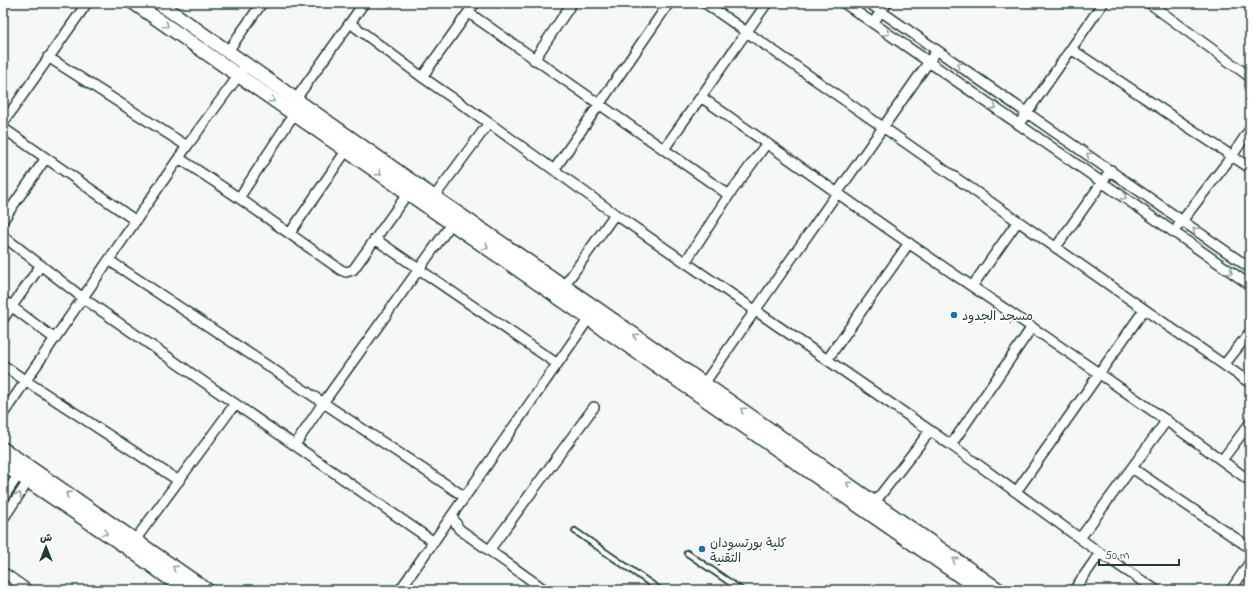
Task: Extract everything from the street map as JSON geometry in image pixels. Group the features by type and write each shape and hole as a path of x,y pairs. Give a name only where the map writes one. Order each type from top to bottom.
{"street":[{"path":"3,123 87,3"},
{"path":"134,3 588,319 875,502 974,584"},
{"path":"159,3 434,197 596,308 700,389 974,584 999,590"},
{"path":"228,51 262,3"},
{"path":"238,198 291,112 296,99 364,3"},
{"path":"422,77 475,3"},
{"path":"554,170 669,3"},
{"path":"705,3 1250,383"},
{"path":"664,149 767,3"},
{"path":"844,3 1250,285"},
{"path":"869,3 1028,112 1182,222 1250,268"},
{"path":"873,23 887,3"},
{"path":"1019,124 1103,3"},
{"path":"1149,3 1250,77"},
{"path":"534,60 569,4"},
{"path":"468,13 729,195"},
{"path":"350,23 422,77 489,122 615,214 686,261 755,311 951,445 1081,537 1100,553 1156,590"},
{"path":"1071,49 1250,168"},
{"path":"700,389 937,50"},
{"path":"48,57 187,146"},
{"path":"3,414 110,261 187,146 247,64"},
{"path":"701,97 909,243 973,285 1098,374 1167,420 1250,481"},
{"path":"434,197 489,122"},
{"path":"3,128 136,221"},
{"path":"1174,232 1232,156 1250,129"},
{"path":"686,261 729,195 767,143"},
{"path":"290,234 346,151"},
{"path":"5,214 46,158"},
{"path":"179,158 346,272 353,270 408,193"},
{"path":"1056,247 1111,170"},
{"path":"564,286 615,214"},
{"path":"973,285 1018,221"},
{"path":"295,445 323,403 452,223"},
{"path":"3,236 83,298 434,542"},
{"path":"375,239 418,270 556,363"},
{"path":"827,360 909,243"},
{"path":"110,261 465,497"},
{"path":"3,319 41,264"},
{"path":"3,300 55,339"},
{"path":"400,590 556,363 596,308"},
{"path":"1016,492 1144,310"},
{"path":"951,445 1032,327"},
{"path":"1224,365 1250,332"},
{"path":"3,364 26,382 179,481"},
{"path":"135,540 235,404"},
{"path":"490,549 594,406"},
{"path":"1081,537 1167,420"},
{"path":"1222,460 1250,423"},
{"path":"875,502 930,431"},
{"path":"3,449 27,473 185,590"},
{"path":"3,464 27,473 135,540 207,590"},
{"path":"1132,468 1250,548"},
{"path":"3,498 27,473"},
{"path":"3,519 27,473"},
{"path":"452,516 460,529 546,590"},
{"path":"1074,590 1100,553"},
{"path":"1232,590 1250,562"},
{"path":"3,572 28,590"}],"lane":[{"path":"575,531 660,590"},
{"path":"687,553 741,590"}],"place":[{"name":"مسجد الجدود","path":"954,315"},
{"name":"كلية بورتسودان التقنية","path":"702,549"}]}
